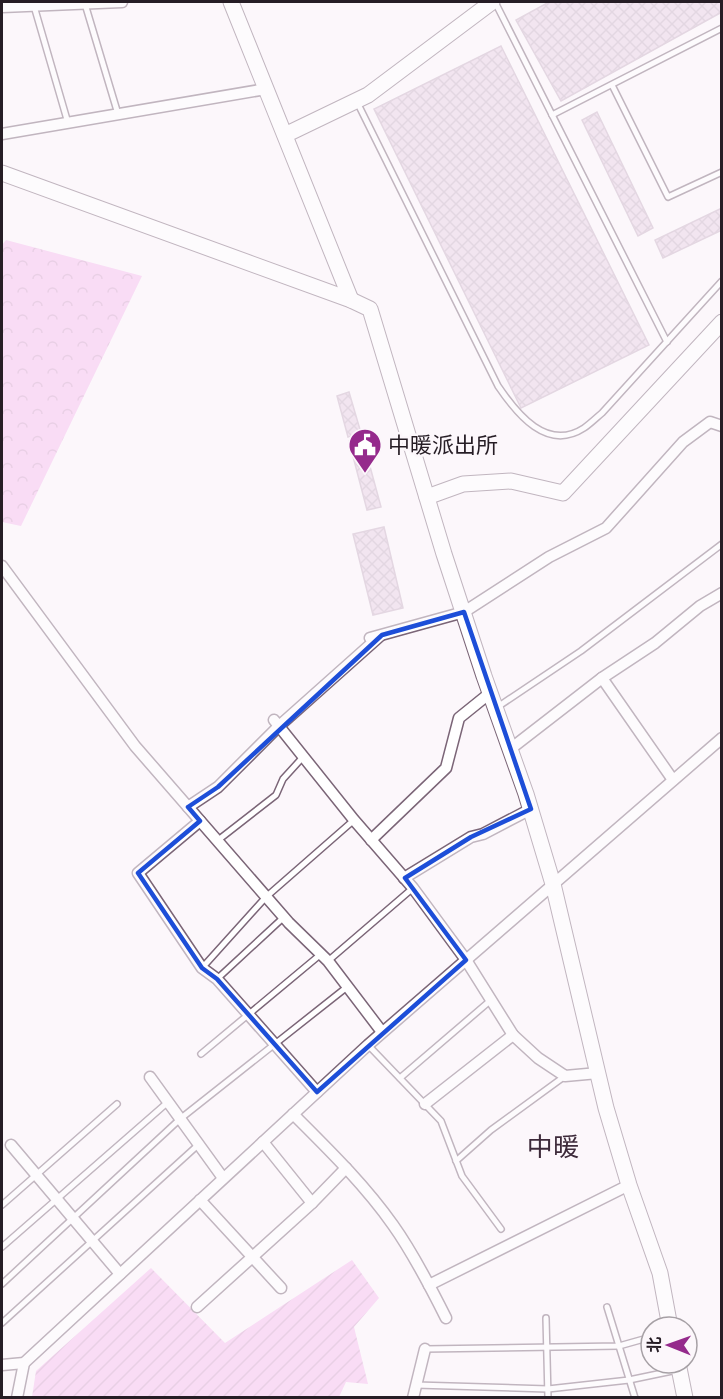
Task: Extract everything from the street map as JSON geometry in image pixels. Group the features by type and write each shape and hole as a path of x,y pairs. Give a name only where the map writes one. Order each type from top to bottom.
{"street":[{"path":"2,7 34,6 47,3 122,2"},
{"path":"231,2 351,300"},
{"path":"285,135 368,95 494,2"},
{"path":"2,134 266,89"},
{"path":"2,172 351,300 370,309 427,497 554,884 598,1073 629,1185 660,1273 668,1315"},
{"path":"427,497 463,484 511,481 563,493 722,322"},
{"path":"370,638 464,612 549,556 606,528 683,442 710,422 722,426"},
{"path":"2,566 135,746 284,917 324,958 382,1032"},
{"path":"509,750 602,678 655,643 700,606 722,592"},
{"path":"188,807 218,787 276,723 382,634"},
{"path":"602,678 673,780"},
{"path":"371,840 446,768 459,718 490,693"},
{"path":"276,723 354,820 413,888 466,960 513,1035 538,1058 565,1076 598,1073"},
{"path":"17,1398 24,1363 382,1032 673,780 719,745"},
{"path":"404,878 471,837 483,834 531,809"},
{"path":"200,821 138,873 202,968 217,979 316,1092"},
{"path":"425,1104 513,1035"},
{"path":"150,1077 224,1178"},
{"path":"293,1114 346,1168 393,1225 446,1318"},
{"path":"263,1142 312,1203"},
{"path":"11,1145 120,1274"},
{"path":"197,1307 312,1203 346,1168"},
{"path":"429,1285 629,1185"},
{"path":"200,1200 281,1288"},
{"path":"413,1398 425,1349"},
{"path":"2,1365 24,1363"},
{"path":"681,1375 685,1398"}],"lane":[{"path":"494,2 667,342"},
{"path":"85,3 118,114"},
{"path":"34,6 68,123"},
{"path":"552,115 722,28"},
{"path":"612,85 668,197 722,172"},
{"path":"357,100 498,386 515,411 540,431 561,437 583,429 602,413 722,281"},
{"path":"495,709 581,651 722,544"},
{"path":"217,841 276,795 283,779 303,757"},
{"path":"202,968 267,897 354,820"},
{"path":"201,1054 413,888"},
{"path":"217,979 284,917"},
{"path":"2,1284 180,1119 347,987"},
{"path":"400,1078 491,1000"},
{"path":"368,1045 441,1121 462,1176 501,1229"},
{"path":"456,1161 491,1130 565,1076"},
{"path":"2,1247 168,1102"},
{"path":"2,1205 117,1104"},
{"path":"2,1323 199,1144"},
{"path":"607,1307 635,1398"},
{"path":"546,1318 548,1398"},
{"path":"425,1349 619,1346 639,1340"},
{"path":"416,1385 548,1389 629,1380 647,1375"}],"highlighted area":[{"path":"464,612 531,809 471,837 405,878 466,960 317,1092 217,979 202,968 138,873 200,821 188,807 218,787 382,635"}],"green space":[{"path":"6,240 142,276 21,526 2,522 2,245"},
{"path":"352,1260 379,1298 354,1327 368,1384 346,1382 339,1397 32,1397 36,1371 151,1268 225,1343"}],"building":[{"path":"549,2 722,2 722,12 561,101 516,20"},
{"path":"501,46 649,345 521,408 374,109"},
{"path":"597,112 653,228 638,236 582,120"},
{"path":"722,208 722,230 663,258 655,240"},
{"path":"349,392 361,433 348,437 337,396"},
{"name":"中暖派出所","path":"362,437 381,507 367,510 349,441"},
{"path":"384,527 403,608 373,615 353,534"}],"place":[{"name":"中暖派出所","path":"365,474"}],"district":[{"name":"中暖","path":"553,1147"}]}
